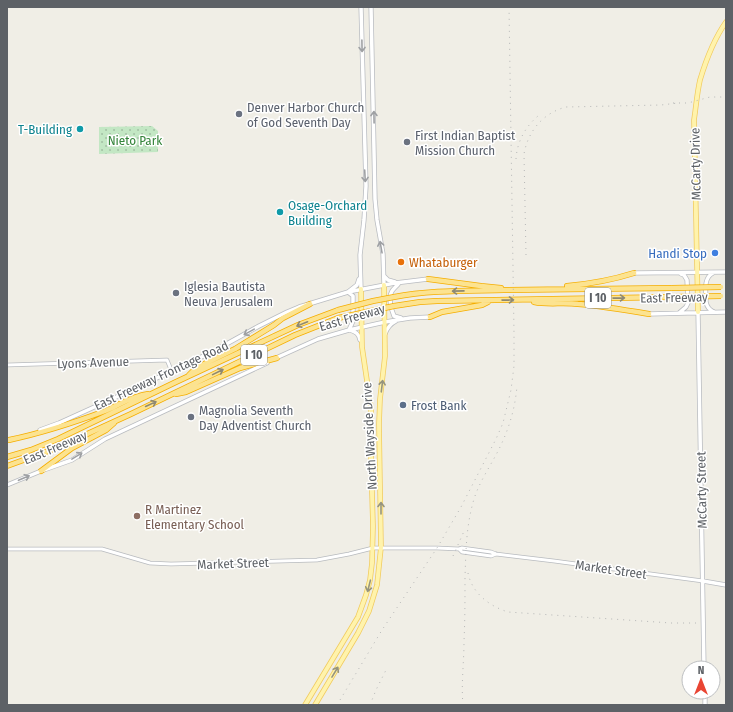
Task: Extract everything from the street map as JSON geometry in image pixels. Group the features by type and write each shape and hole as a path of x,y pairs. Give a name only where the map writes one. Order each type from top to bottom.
{"highway":[{"path":"540,289 620,278 634,273"},
{"path":"428,279 481,286 530,290"},
{"name":"East Freeway","path":"7,457 31,450 58,439 298,325 338,310 373,301 406,295 444,292 540,289 724,287"},
{"name":"East Freeway","path":"7,466 43,453 118,420 295,335 338,318 420,302 724,296"},
{"path":"524,300 544,304 570,303 649,314"},
{"path":"430,317 442,312 482,305 491,301"},
{"path":"187,377 196,368 235,349 283,318 310,304"},
{"path":"171,395 186,392 240,368 277,358"},
{"path":"8,441 60,427 105,410 138,395 154,393"},
{"path":"41,471 72,448 106,430 118,420"}],"main road":[{"name":"North Wayside Drive","path":"305,705 358,617 370,580 372,563 371,408 362,347 361,327 360,254 366,186 362,7"},
{"name":"North Wayside Drive","path":"314,705 358,633 369,611 378,585 381,547 379,424 385,356 385,322 384,276 375,199 371,7"},
{"name":"McCarty Drive","path":"698,312 694,126 696,101 704,69 715,42 726,22"},
{"path":"714,272 709,275 706,280 706,306 709,310 717,312"},
{"path":"634,273 726,272"},
{"path":"676,273 684,275 687,280 688,303 686,307 678,313"},
{"path":"349,330 353,321 354,300 353,296 348,292 357,285 361,276"},
{"path":"384,276 393,282 400,282"},
{"name":"East Freeway Frontage Road","path":"8,441 59,423 172,372 299,307 361,289 428,279"},
{"path":"400,282 391,292 390,296 394,316 403,319"},
{"name":"McCarty Street","path":"698,312 704,660"},
{"path":"649,314 726,312"},
{"path":"7,485 72,460 105,439 318,339 385,322 430,317"},
{"path":"385,335 389,326 403,319"},
{"path":"349,330 358,334 362,347"},
{"name":"Market Street","path":"703,581 726,585"}],"street":[{"name":"Lyons Avenue","path":"7,365 167,360 172,372"},
{"name":"Market Street","path":"7,549 102,549 150,563 171,564 317,560 381,547 437,548 459,550 462,552 491,556 496,554 554,561 703,581"}],"green space":[{"name":"Nieto Park","path":"152,126 158,131 158,152 99,154 99,127"}],"railway":[{"path":"337,705 382,630 437,548 461,507 503,423 511,390 514,366 509,7"},
{"path":"673,103 688,103 710,97 726,97"},
{"path":"526,255 524,154 529,138 538,124 550,114 566,107 661,105 678,103"},
{"path":"516,159 522,135 538,116"},
{"path":"463,705 462,689 465,625 465,577 469,519 479,487 508,429 515,404 517,386"},
{"path":"453,556 465,529"},
{"path":"468,573 473,587 482,598 494,606 508,612 671,623 696,623"},
{"path":"370,705 386,670"}],"place":[{"name":"Denver Harbor Church of God Seventh Day","path":"239,114"},
{"name":"T-Building","path":"80,129"},
{"name":"First Indian Baptist Mission Church","path":"407,142"},
{"name":"Osage-Orchard Building","path":"280,212"},
{"name":"Handi Stop","path":"715,253"},
{"name":"Whataburger","path":"401,262"},
{"name":"Iglesia Bautista Neuva Jerusalem","path":"176,293"},
{"name":"Frost Bank","path":"403,405"},
{"name":"Magnolia Seventh Day Adventist Church","path":"191,417"},
{"name":"R Martinez Elementary School","path":"137,516"}]}
